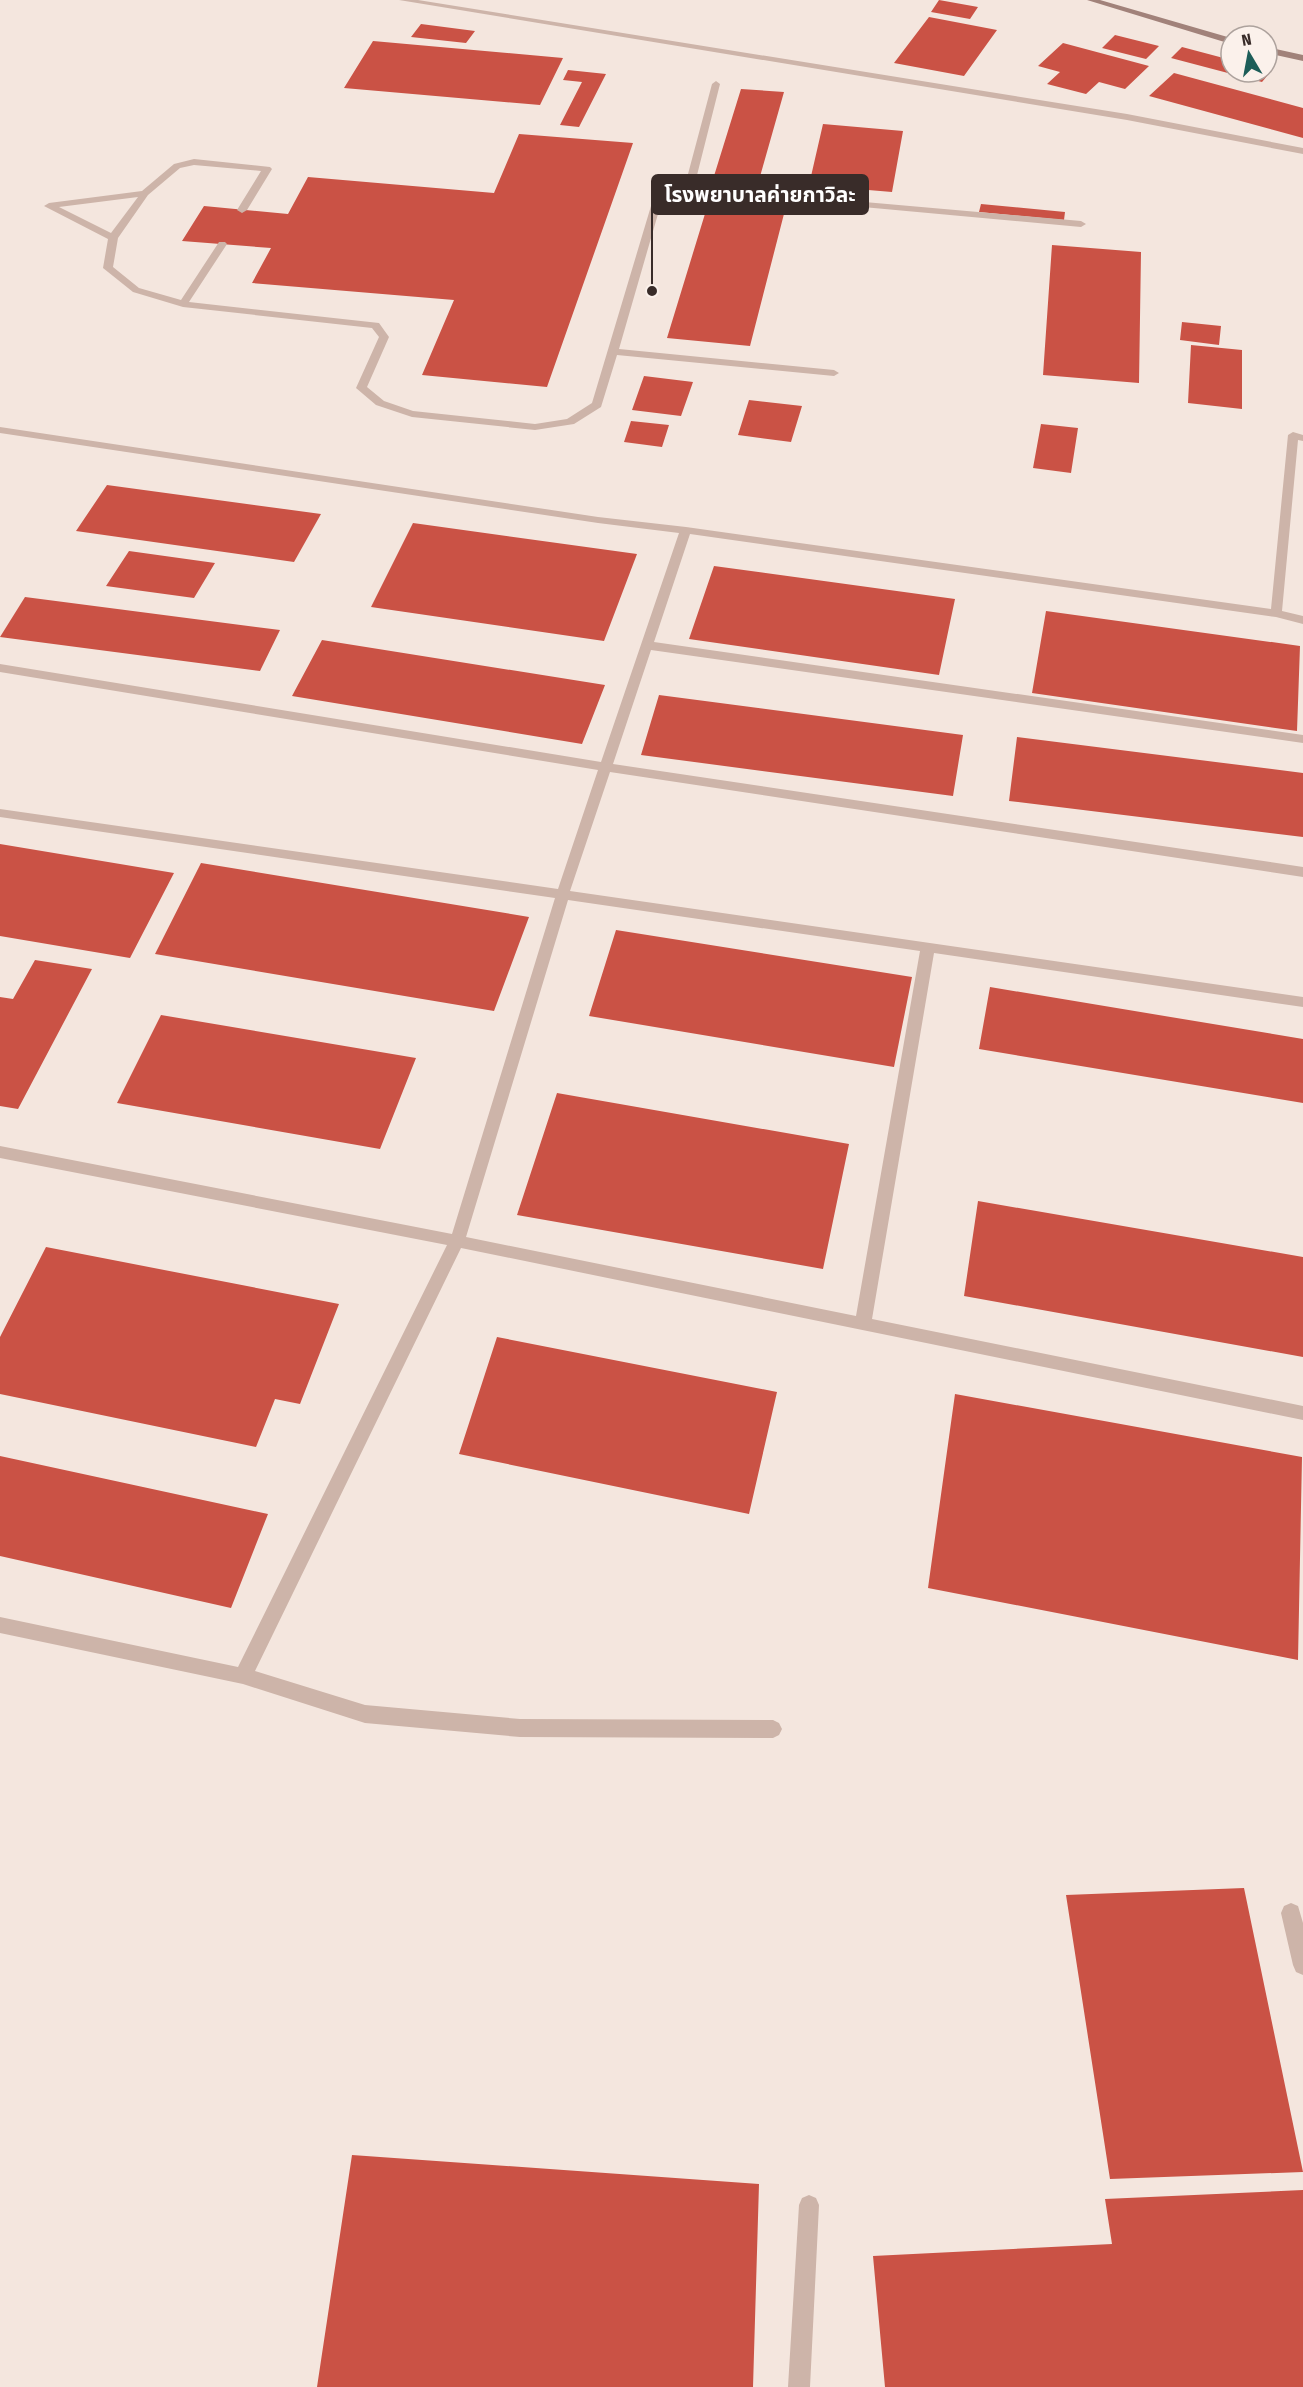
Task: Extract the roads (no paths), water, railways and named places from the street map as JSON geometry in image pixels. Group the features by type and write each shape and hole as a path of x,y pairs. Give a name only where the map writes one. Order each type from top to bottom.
{"street":[{"path":"403,0 1115,115 1303,151"},
{"path":"1091,0 1219,37"},
{"path":"1279,53 1303,58"},
{"path":"687,191 716,84"},
{"path":"242,210 267,169 194,162 177,166 145,193 113,238 108,268 136,290 183,304 375,325 384,337 361,387 380,404 411,414 535,427 570,422 597,405 656,206 674,193 700,189 1080,224"},
{"path":"113,238 49,206 145,193"},
{"path":"183,304 222,244"},
{"path":"613,352 834,373"},
{"path":"0,430 598,520 686,530 1276,613 1303,620"},
{"path":"1276,613 1293,435 1303,438"},
{"path":"243,1676 457,1241 563,893 604,766 686,530"},
{"path":"646,645 1303,739"},
{"path":"0,668 604,766 1303,872"},
{"path":"0,813 1303,1002"},
{"path":"863,1323 928,947"},
{"path":"0,1152 457,1241 1303,1413"},
{"path":"0,1625 243,1676 364,1714 520,1728 773,1728"},
{"path":"1291,1913 1303,1965"},
{"path":"799,2387 809,2205"}],"place":[{"name":"โรงพยาบาลค่ายกาวิละ","path":"652,291"}]}
